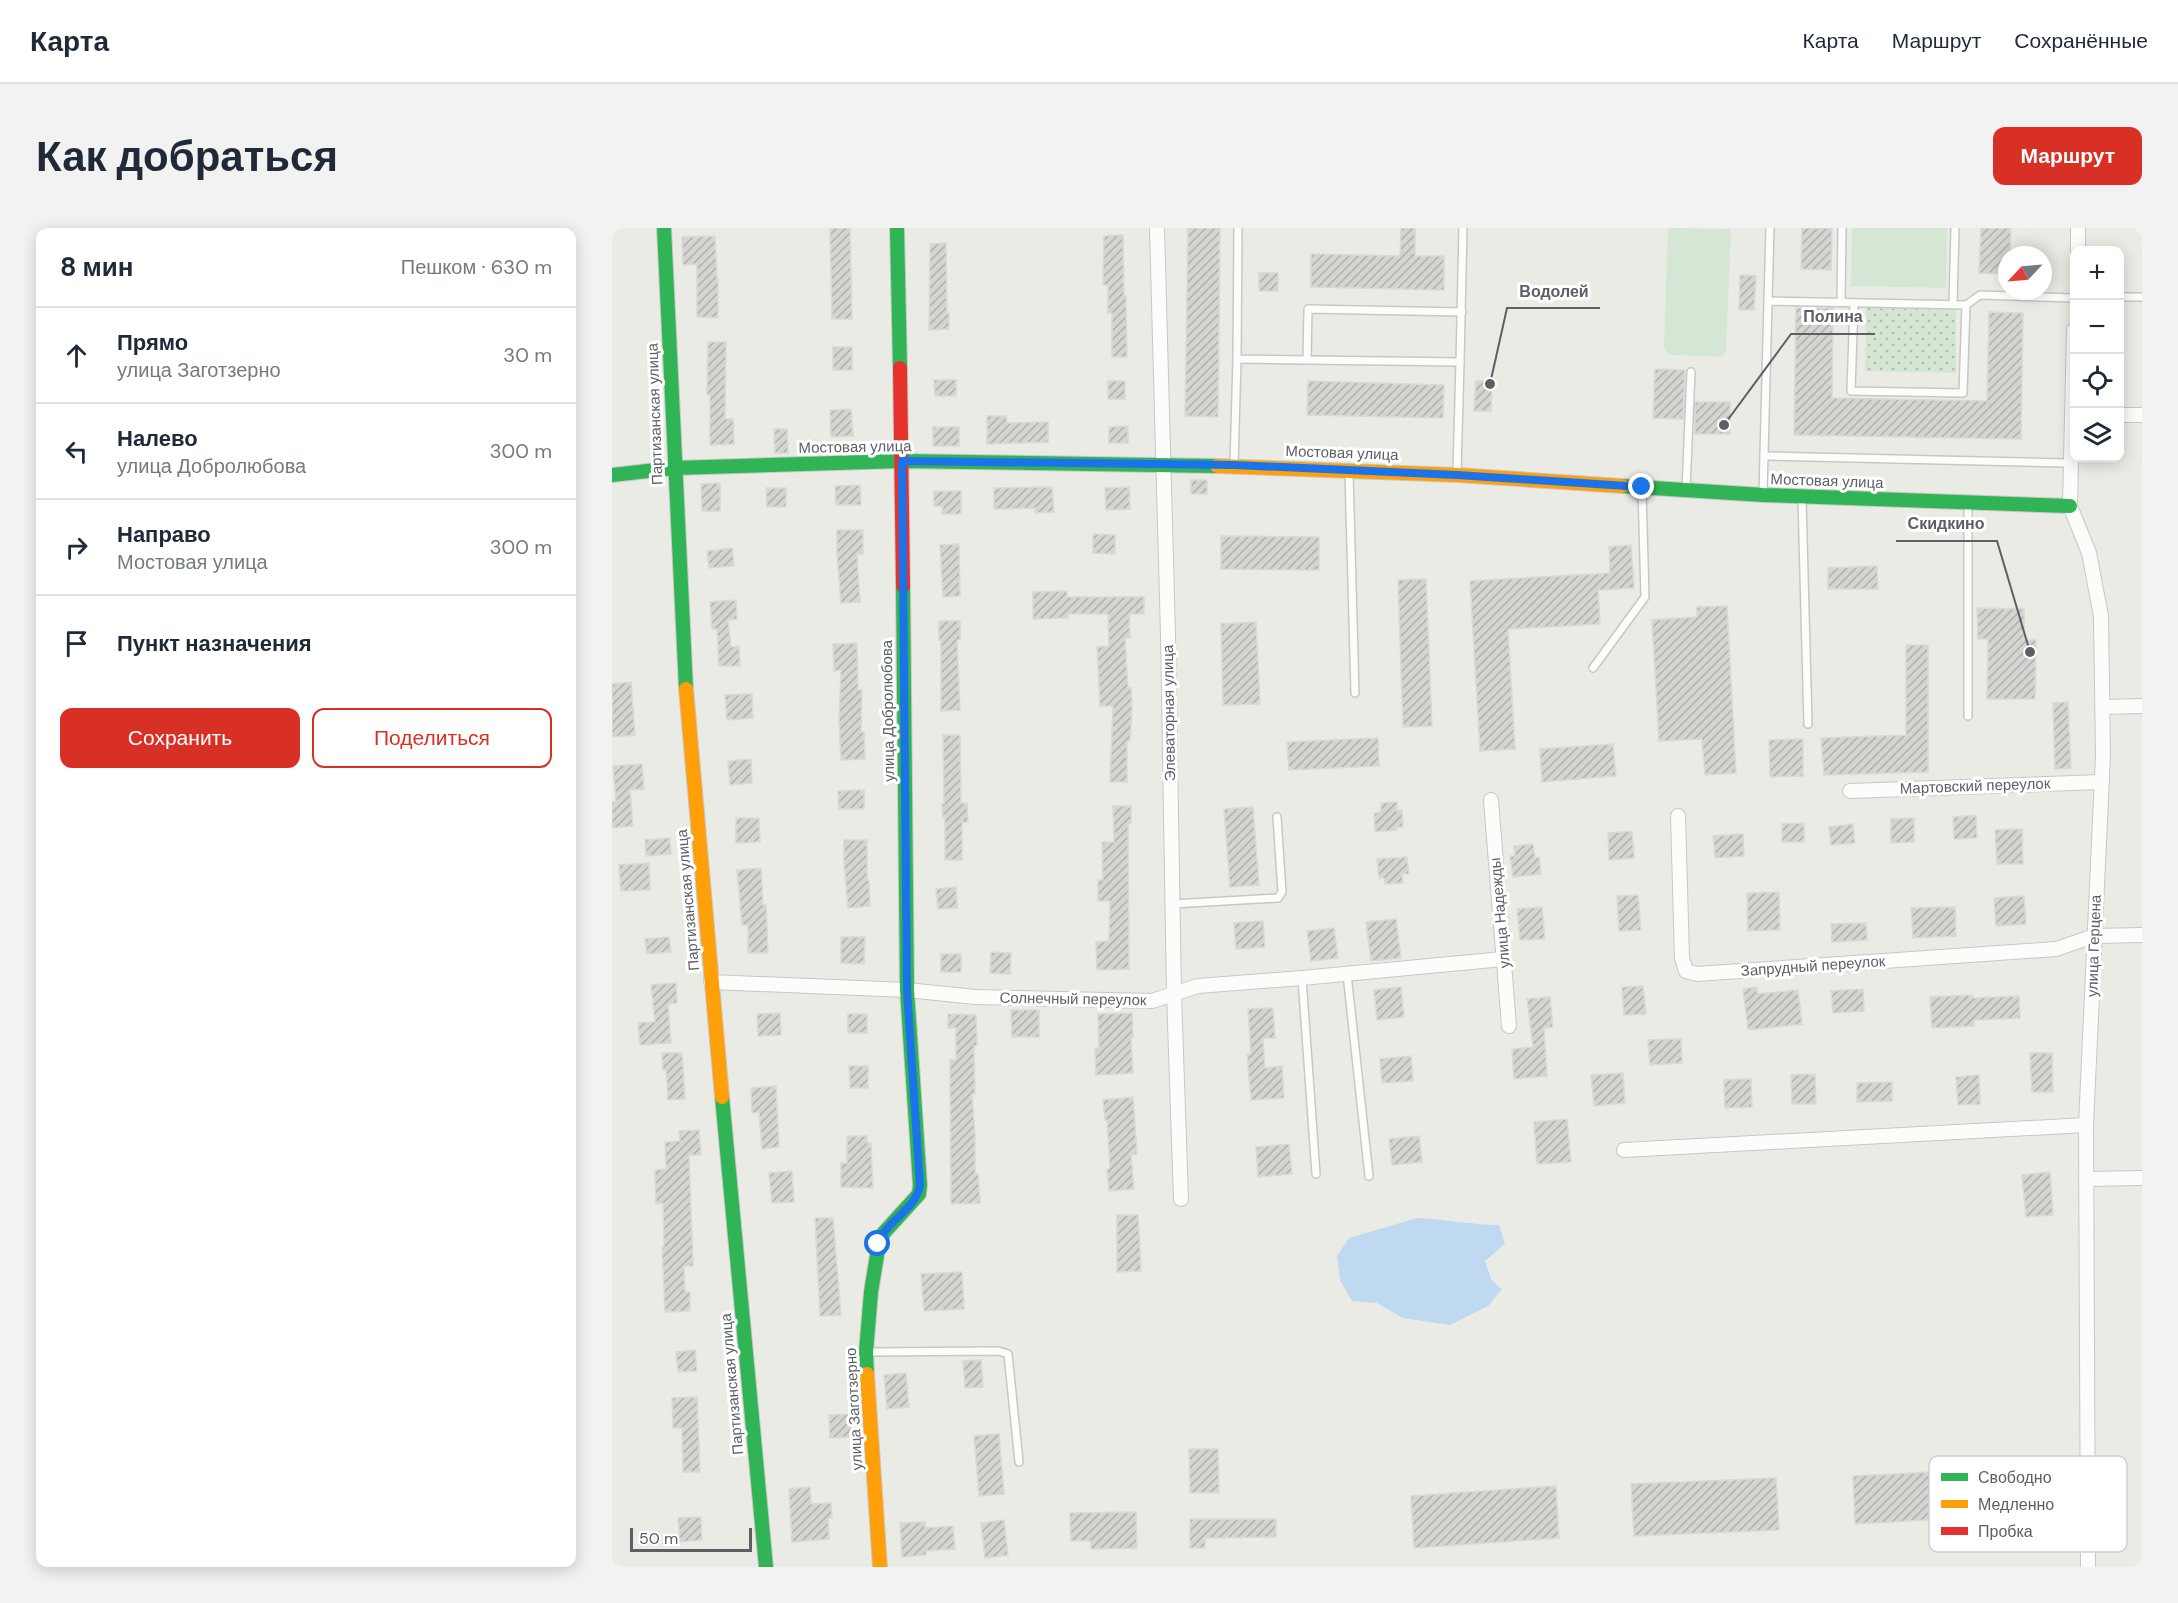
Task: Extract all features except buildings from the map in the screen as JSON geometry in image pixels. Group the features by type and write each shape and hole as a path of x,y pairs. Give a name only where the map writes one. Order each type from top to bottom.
{"street":[{"name":"Партизанская улица","path":"664,228 687,718 766,1567"},
{"name":"улица Добролюбова","path":"897,228 902,461 907,990 919,1194"},
{"name":"Элеваторная улица","path":"1157,228 1174,994 1181,1198"},
{"path":"2078,228 2078,246"},
{"name":"улица Герцена","path":"2073,408 2074,354"},
{"path":"2124,415 2142,415"},
{"name":"Мостовая улица","path":"612,475 674,468 902,461 1234,465 1457,475 1763,495 2070,506"},
{"name":"улица Герцена","path":"2070,463 2070,506 2089,553 2101,616 2103,707 2086,1125 2087,1456"},
{"path":"2103,707 2142,706"},
{"name":"Мартовский переулок","path":"1850,791 2101,782"},
{"name":"улица Надежды","path":"1491,800 1509,1026"},
{"name":"Запрудный переулок","path":"1678,816 1682,958 1686,970 1697,974 2056,949 2094,936"},
{"path":"2094,936 2142,935"},
{"name":"Солнечный переулок","path":"711,982 907,990 975,997 1152,1001 1198,986 1503,959"},
{"path":"1624,1149 2086,1125"},
{"path":"2086,1179 2142,1178"},
{"name":"улица Заготзерно","path":"880,1567 866,1352 871,1292 880,1237 919,1194"},
{"name":"улица Герцена","path":"2088,1552 2088,1567"}],"lane":[{"path":"1234,465 1238,228"},
{"path":"1457,475 1463,228"},
{"path":"1763,495 1770,228"},
{"path":"1841,302 1842,228"},
{"path":"1953,304 1955,228"},
{"path":"1768,301 1966,304 1980,295 2070,298"},
{"path":"2124,297 2142,297"},
{"path":"1854,303 1851,391 1963,393 1966,304"},
{"path":"1307,360 1308,309 1462,312"},
{"path":"1237,358 1460,362"},
{"path":"1686,490 1691,372"},
{"path":"1764,456 2070,463"},
{"path":"1349,470 1355,693"},
{"path":"1593,668 1646,597 1642,487"},
{"path":"1802,496 1808,724"},
{"path":"1968,502 1968,716"},
{"path":"1172,904 1278,898 1282,892 1277,817"},
{"path":"1347,974 1369,1176"},
{"path":"1302,978 1316,1174"},
{"path":"866,1352 998,1351 1008,1354 1019,1462"}],"green space":[{"path":"1668,228 1731,229 1726,350 1722,357 1673,355 1668,354 1664,346"},
{"path":"1852,228 1947,228 1946,288 1851,286"},
{"path":"1866,308 1956,310 1956,373 1865,371"}],"water":[{"path":"1417,1218 1499,1225 1505,1244 1485,1261 1492,1281 1502,1289 1488,1306 1450,1325 1403,1318 1377,1303 1352,1301 1340,1280 1337,1256 1349,1238"}],"traffic: fast":[{"path":"664,228 686,689"},
{"path":"897,228 900,368"},
{"path":"612,475 674,468 902,461 1217,466"},
{"path":"1622,486 1763,495 2070,506"},
{"path":"867,1374 866,1352 871,1292 880,1237 919,1194 920,1185 907,990 903,586"},
{"path":"722,1097 766,1567"}],"traffic: slow":[{"path":"1217,466 1457,475 1622,486"},
{"path":"686,689 722,1097"},
{"path":"867,1374 880,1567"}],"traffic: jam":[{"path":"900,368 903,586"}],"place":[{"name":"Водолей","path":"1490,384"},
{"name":"Полина","path":"1724,425"},
{"name":"Скидкино","path":"2030,652"}],"route":[{"path":"878,1244 884,1230 919,1194 920,1185 907,990 902,461 1234,465 1457,475 1642,487"}]}
